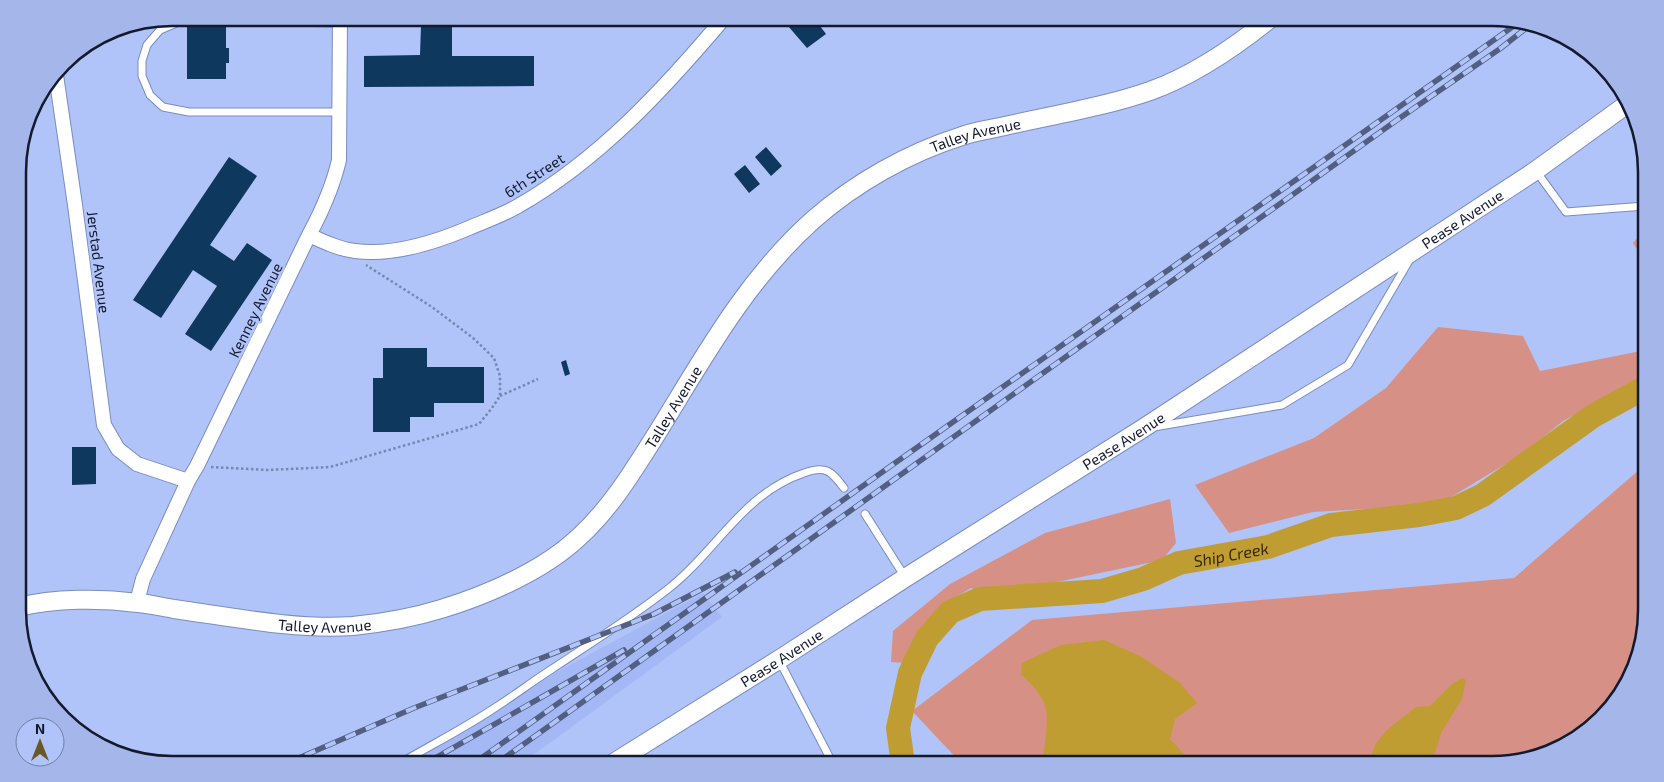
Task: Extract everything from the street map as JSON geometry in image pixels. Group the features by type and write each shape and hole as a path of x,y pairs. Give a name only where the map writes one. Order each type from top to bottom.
{"street":[{"name":"Kenney Avenue","path":"137,602 143,579 188,482 320,215 335,177 339,160 340,26"},
{"name":"6th Street","path":"309,235 329,244 355,251 372,252 426,244 458,233 516,208 540,194 594,153 639,111 717,26"},
{"name":"Talley Avenue","path":"26,606 56,601 137,602 167,608 294,624 351,626 398,620 440,610 478,596 520,577 559,554 595,522 626,483 726,322 754,282 781,250 816,217 888,168 925,150 956,138 1120,100 1152,90 1185,76 1226,52 1260,26"},
{"name":"Jerstad Avenue","path":"57,83 104,425 118,449 137,464 188,482"},
{"name":"Pease Avenue","path":"625,756 1142,429 1535,170 1622,107"}],"lane":[{"path":"169,26 160,30 147,45 142,61 142,76 150,95 164,107 189,112 340,112"},
{"path":"1535,170 1566,212 1638,207"},
{"path":"1142,429 1282,405 1348,365 1416,249"},
{"path":"413,756 495,708 668,589 688,571 732,522 759,497 790,479 804,473 822,469 831,472 844,488"},
{"path":"865,514 905,578"},
{"path":"779,660 829,756"}],"path":[{"path":"355,251 368,267 432,307 473,338 494,358 500,376 500,396"},
{"path":"197,466 268,470 330,468 479,424 500,396 538,379"}],"shaded area":[{"path":"1638,237 1638,251 1633,243"},
{"path":"1438,327 1523,336 1540,371 1638,352 1638,380 1563,421 1522,454 1438,505 1313,512 1229,533 1195,485 1314,438 1386,388"},
{"path":"1638,471 1638,610 1635,638 1627,666 1608,699 1588,720 1556,741 1520,753 1501,755 954,755 912,711 1032,620 1514,578"},
{"path":"1170,499 1176,543 1162,560 1043,585 986,594 971,588 949,601 919,630 905,663 891,662 893,631 950,584 1045,533"},
{"path":"703,593 722,617 532,756 402,756"},
{"path":"1104,640 1142,657 1180,683 1197,703 1175,719 1170,739 1185,755 1043,755 1047,729 1046,709 1039,694 1021,674 1022,663 1061,645"},
{"path":"1462,678 1466,680 1462,699 1441,733 1434,755 1372,755 1375,745 1387,730 1416,707 1430,706 1452,684"}],"building":[{"path":"187,26 226,26 226,48 229,48 229,63 226,63 226,79 187,79"},
{"path":"421,26 452,26 452,56 534,56 534,86 364,87 364,56 420,55"},
{"path":"788,26 820,26 826,34 807,48"},
{"path":"766,147 782,166 771,176 755,157"},
{"path":"229,157 257,176 210,245 234,261 247,243 272,260 211,351 185,334 217,286 193,270 161,318 133,300"},
{"path":"745,165 760,184 749,193 734,174"},
{"path":"383,348 427,348 427,367 484,367 484,403 434,403 434,417 410,417 410,432 373,432 373,378 383,378"},
{"path":"566,360 570,374 565,376 561,362"},
{"path":"72,447 96,447 96,484 72,485"}],"waterway":[{"name":"Ship Creek","path":"902,755 898,728 910,673 927,638 950,612 980,599 1102,591 1143,579 1179,563 1268,547 1331,525 1419,515 1456,508 1483,495 1593,416 1638,391"}],"railway":[{"path":"485,756 1512,27"},
{"path":"508,756 1524,30"},
{"path":"304,756 414,708 654,614 735,572"},
{"path":"439,756 624,650"}]}
